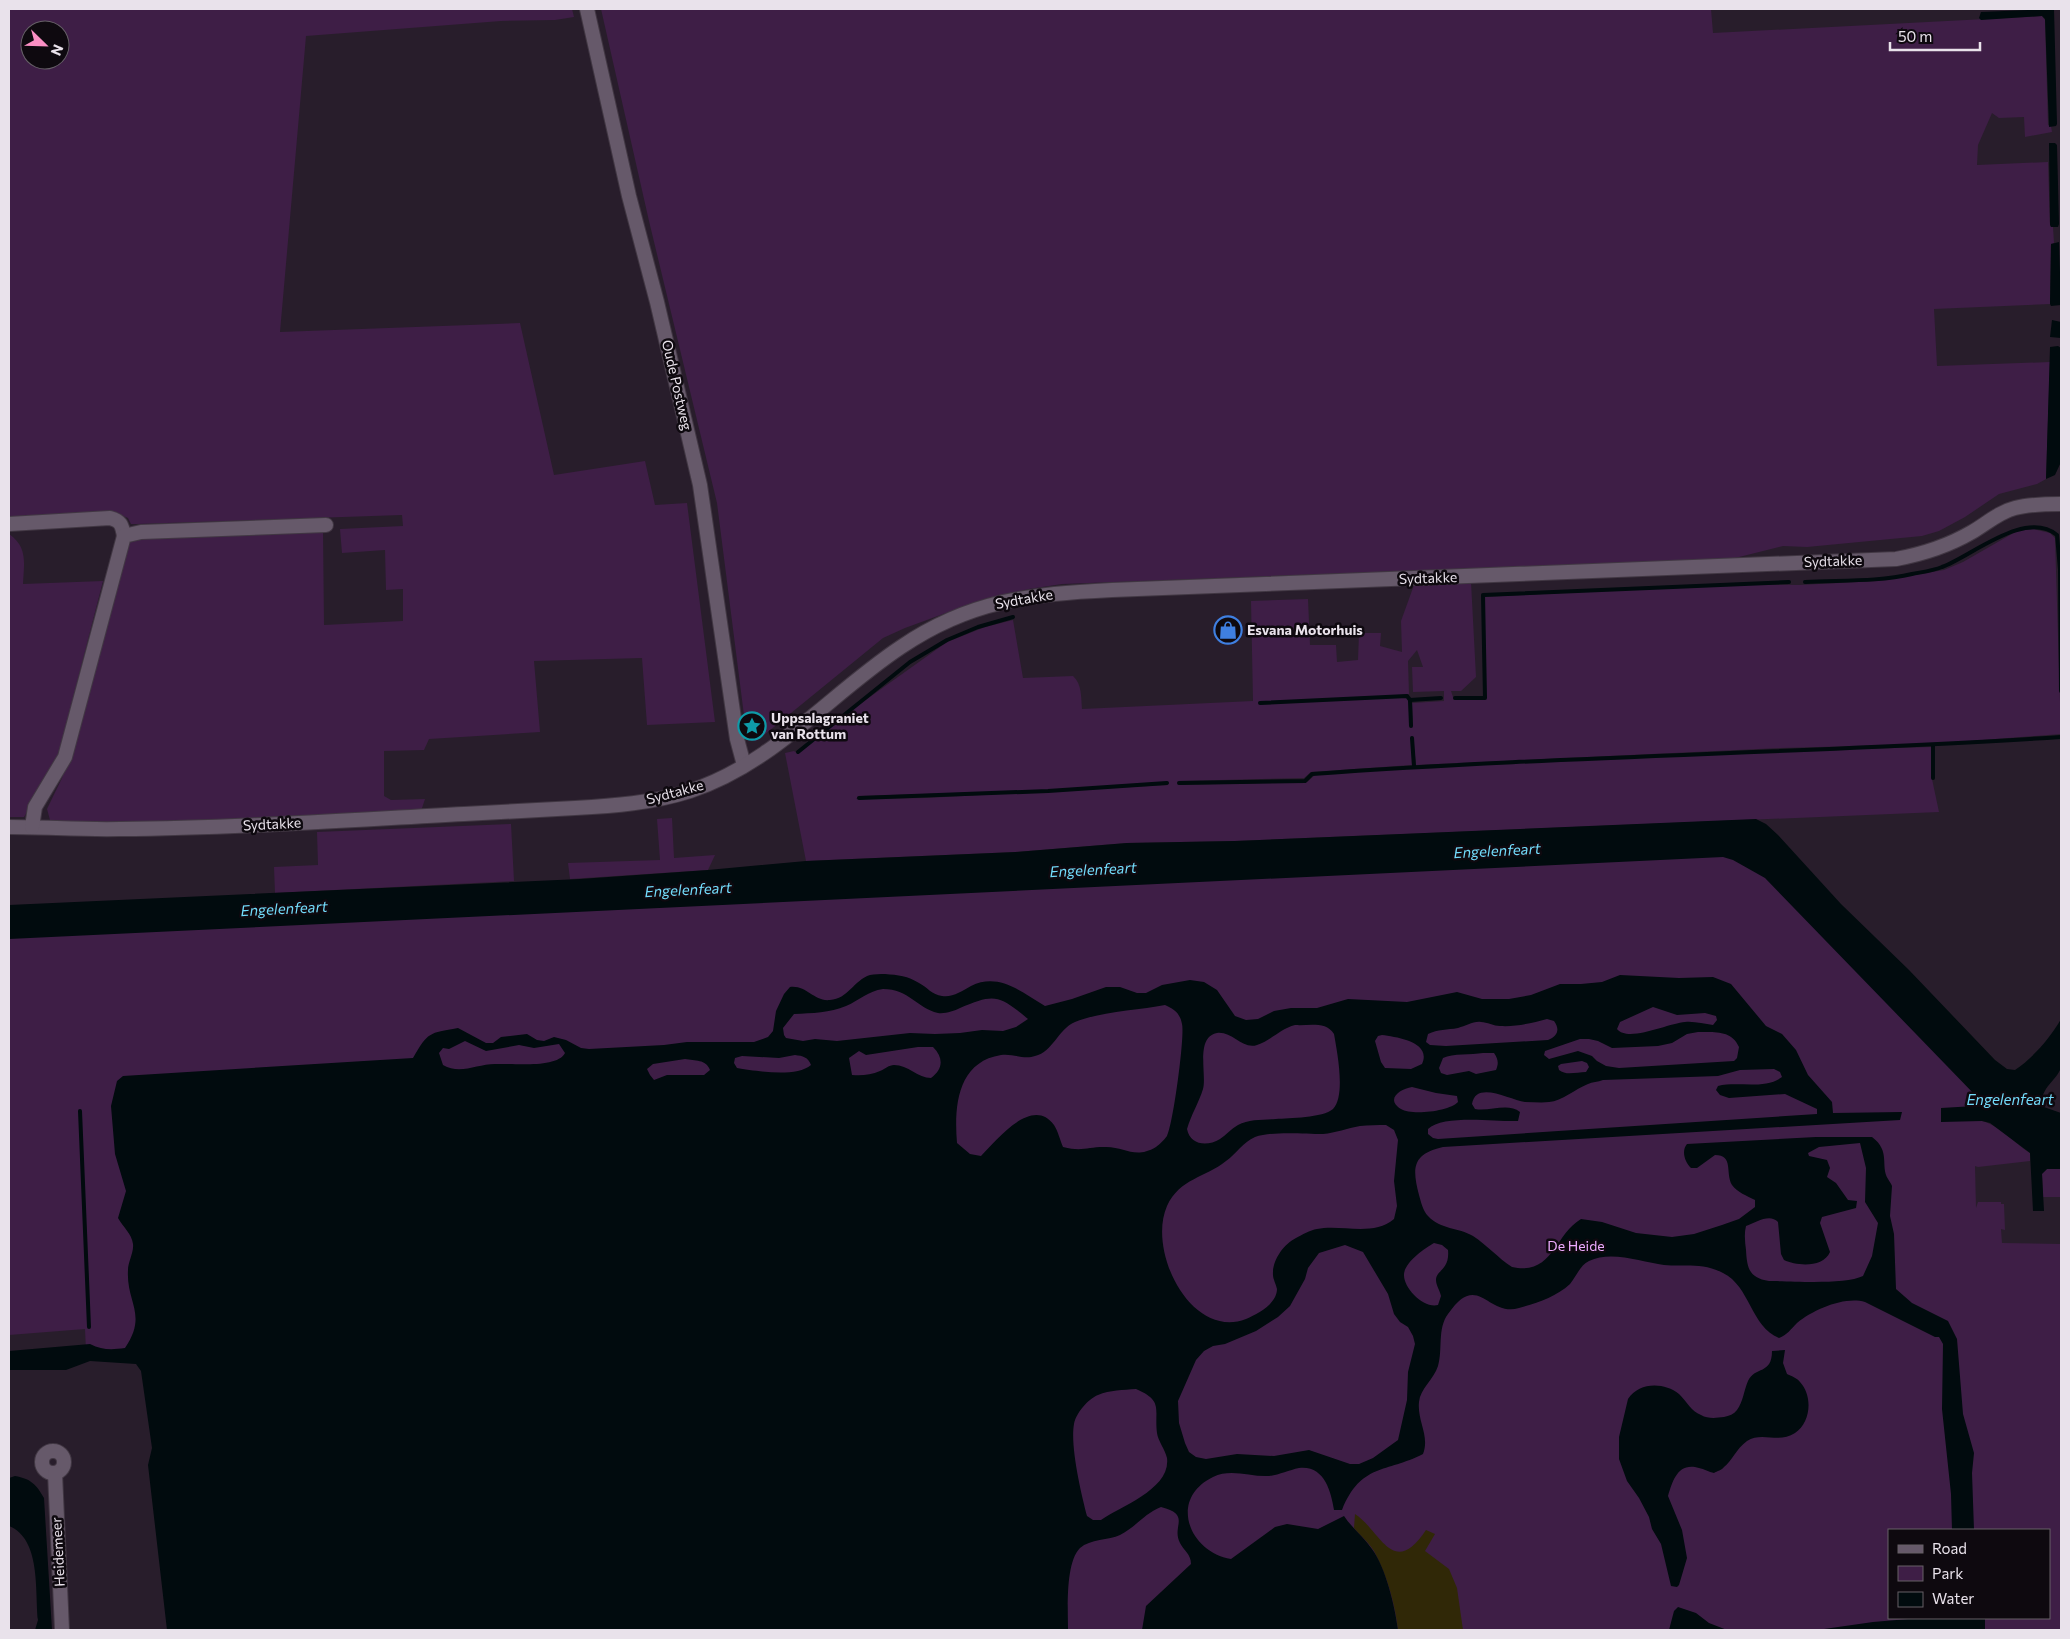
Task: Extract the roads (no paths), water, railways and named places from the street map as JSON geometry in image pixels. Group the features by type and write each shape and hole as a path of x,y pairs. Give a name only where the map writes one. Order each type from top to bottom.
{"street":[{"name":"Oude Postweg","path":"587,9 629,196 659,311 700,485 737,739 744,765"},
{"name":"Sydtakke","path":"9,827 120,829 223,826 608,806 650,800 687,792 714,782 782,741 901,647 933,628 967,612 1013,599 1051,593 1112,590 1896,558 1940,548 1972,532 1994,517 2014,508 2061,504"},
{"path":"9,524 110,518 118,520 122,525 124,536 65,757 35,807 32,827"},
{"path":"124,536 141,532 326,525"},
{"name":"Heidemeer","path":"55,1473 62,1630"}],"water":[{"path":"2054,9 2057,124 2056,126 2049,127 2045,19 2042,16 1981,20 1979,18 1981,12"},
{"path":"2049,143 2057,145 2058,227 2051,227 2050,225"},
{"path":"2059,242 2061,305 2051,306 2051,244"},
{"path":"2052,320 2061,322 2061,338 2050,337"},
{"path":"2058,346 2061,348 2061,462 2055,475 2046,479 2050,347"},
{"name":"Engelenfeart","path":"1756,819 1766,824 1778,835 1841,904 1909,970 1995,1060 2007,1069 2015,1070 2029,1059 2047,1040 2061,1019 2062,1064 2059,1073 2043,1094 2041,1106 2061,1113 2061,1169 2047,1169 2042,1174 2044,1211 2033,1211 2030,1153 1990,1123 1982,1121 1941,1122 1941,1108 1975,1106 1976,1096 1765,878 1733,860 1723,857 9,939 9,905 580,879 806,861 1016,852 1127,843 1235,841"},
{"path":"872,975 899,975 911,979 935,994 946,996 957,994 981,982 1000,982 1045,1006 1106,987 1120,987 1137,993 1146,993 1162,985 1190,980 1204,982 1217,990 1235,1016 1246,1020 1258,1019 1274,1011 1291,1008 1317,1008 1348,999 1407,1002 1457,992 1482,999 1509,999 1531,995 1560,984 1602,982 1620,975 1679,978 1713,977 1731,984 1766,1026 1782,1034 1796,1050 1808,1075 1832,1102 1833,1113 1902,1112 1900,1120 1443,1147 1433,1150 1420,1158 1415,1170 1423,1209 1438,1224 1473,1236 1512,1267 1526,1268 1536,1266 1545,1260 1572,1226 1581,1219 1602,1222 1636,1233 1672,1237 1694,1234 1739,1219 1755,1207 1755,1200 1739,1192 1732,1185 1725,1158 1715,1155 1697,1168 1691,1168 1687,1163 1684,1150 1687,1144 1816,1137 1872,1137 1881,1148 1886,1174 1892,1186 1890,1216 1894,1234 1896,1289 1912,1303 1948,1321 1957,1339 1963,1414 1974,1453 1972,1473 1974,1529 1952,1529 1951,1494 1942,1409 1943,1344 1939,1337 1935,1337 1865,1302 1848,1301 1830,1305 1812,1313 1797,1323 1787,1334 1779,1338 1762,1325 1739,1287 1723,1273 1708,1267 1664,1265 1626,1258 1607,1257 1598,1258 1586,1263 1570,1284 1559,1293 1526,1306 1508,1309 1499,1307 1475,1295 1467,1296 1458,1301 1442,1326 1438,1366 1420,1397 1419,1409 1425,1441 1423,1454 1366,1477 1357,1484 1349,1495 1342,1510 1334,1510 1331,1495 1325,1481 1315,1471 1308,1468 1299,1468 1269,1476 1234,1473 1220,1474 1199,1487 1191,1498 1188,1511 1189,1524 1195,1536 1204,1546 1216,1554 1231,1559 1275,1527 1287,1524 1318,1529 1344,1516 1369,1545 1382,1566 1395,1610 1398,1630 1142,1630 1146,1606 1191,1564 1190,1558 1178,1537 1178,1517 1170,1510 1161,1507 1120,1535 1094,1541 1080,1548 1075,1555 1070,1575 1068,1630 167,1630 148,1465 152,1448 141,1371 136,1364 90,1361 66,1370 9,1370 9,1351 90,1344 103,1348 120,1349 125,1348 132,1336 136,1317 128,1281 128,1270 133,1244 129,1234 118,1218 126,1191 115,1154 111,1106 117,1081 123,1076 413,1058 422,1043 430,1035 458,1028 486,1043 493,1043 501,1037 527,1034 537,1040 544,1041 554,1037 566,1040 581,1048 589,1049 687,1042 754,1042 768,1037 773,1031 776,1011 784,994 790,987 801,988 819,999 830,1000 842,996 864,977","holes":["878,990 900,992 931,1011 938,1013 946,1013 981,1000 996,999 1010,1005 1028,1019 1016,1027 1003,1031 982,1030 935,1034 910,1033 837,1041 815,1039 803,1041 786,1038 784,1035 783,1028 794,1014 834,1010","1165,1005 1180,1017 1182,1032 1180,1062 1172,1116 1167,1136 1157,1146 1142,1152 1111,1147 1080,1149 1063,1147 1054,1125 1045,1117 1035,1115 1015,1124 981,1156 970,1154 957,1143 956,1115 961,1088 967,1076 986,1059 1001,1055 1035,1056 1046,1050 1069,1025 1075,1022 1096,1016","1653,1007 1677,1015 1705,1013 1716,1016 1717,1020 1713,1025 1685,1022 1630,1034 1622,1033 1617,1029 1620,1022","1547,1019 1554,1021 1557,1027 1557,1032 1548,1040 1446,1046 1430,1045 1426,1042 1428,1034 1432,1032 1458,1028 1475,1022 1506,1026","1295,1025 1317,1025 1326,1027 1334,1034 1340,1084 1337,1103 1333,1109 1314,1116 1256,1120 1242,1123 1215,1142 1205,1144 1195,1141 1187,1129 1203,1089 1204,1049 1206,1041 1210,1036 1222,1033 1252,1046 1262,1043","1710,1032 1722,1033 1732,1037 1739,1047 1737,1058 1734,1061 1619,1068 1606,1066 1592,1056 1578,1051 1549,1059 1544,1055 1545,1051 1580,1039 1598,1041 1612,1048 1658,1046 1672,1043 1687,1034","1382,1035 1411,1042 1422,1050 1424,1057 1422,1064 1411,1069 1385,1068 1381,1062 1375,1041 1378,1036","465,1041 486,1051 519,1045 534,1048 559,1044 565,1053 560,1058 544,1063 488,1064 456,1069 443,1065 439,1053 443,1048 449,1049","918,1047 933,1047 937,1051 941,1063 938,1071 931,1078 894,1065 866,1075 852,1075 849,1058 859,1051 866,1055","1494,1053 1498,1061 1496,1070 1476,1074 1469,1071 1447,1075 1441,1073 1439,1068 1443,1058 1452,1055","795,1055 805,1057 811,1065 796,1071 754,1071 737,1068 734,1063 735,1058 742,1056 779,1058","685,1059 703,1062 710,1070 704,1075 667,1075 654,1080 647,1069 653,1064","1582,1061 1587,1063 1589,1067 1586,1072 1568,1073 1559,1070 1558,1066","1774,1069 1780,1072 1782,1077 1775,1081 1759,1084 1718,1086 1716,1090 1720,1095 1729,1098 1785,1094 1817,1109 1817,1114 1438,1139 1428,1134 1428,1129 1435,1124 1458,1120 1518,1121 1520,1112 1515,1109 1504,1107 1475,1109 1472,1104 1475,1097 1480,1093 1494,1093 1525,1102 1549,1102 1590,1083 1603,1080 1718,1076 1740,1070","1412,1087 1457,1096 1458,1102 1447,1108 1431,1112 1406,1111 1394,1102 1396,1095","1386,1125 1394,1130 1398,1140 1394,1181 1397,1206 1394,1219 1386,1224 1367,1229 1326,1228 1314,1230 1292,1241 1283,1248 1274,1264 1273,1277 1277,1289 1274,1299 1266,1308 1246,1319 1226,1322 1208,1317 1192,1304 1178,1287 1169,1267 1163,1246 1162,1225 1167,1206 1179,1190 1194,1179 1218,1167 1255,1137 1279,1133 1323,1134 1360,1126","1860,1143 1866,1168 1865,1202 1878,1223 1872,1256 1863,1276 1855,1279 1818,1282 1762,1280 1753,1275 1748,1267 1746,1226 1767,1218 1775,1219 1778,1222 1781,1254 1784,1260 1796,1264 1816,1263 1822,1261 1830,1252 1820,1223 1822,1217 1856,1208 1857,1201 1848,1200 1836,1183 1827,1177 1830,1168 1827,1160 1809,1156 1808,1153 1819,1147","1434,1243 1442,1245 1448,1250 1447,1262 1438,1274 1436,1282 1441,1296 1438,1305 1427,1304 1421,1301 1411,1291 1405,1280 1405,1269 1426,1248","1345,1245 1363,1252 1388,1294 1394,1314 1400,1322 1408,1327 1415,1344 1408,1372 1407,1400 1398,1440 1373,1458 1359,1464 1350,1464 1309,1450 1274,1456 1237,1454 1206,1459 1196,1457 1189,1452 1185,1443 1179,1423 1178,1401 1196,1360 1204,1351 1213,1346 1225,1344 1256,1331 1278,1317 1290,1306 1305,1279 1308,1268 1319,1253","1136,1389 1151,1398 1156,1406 1156,1425 1158,1436 1167,1458 1166,1469 1161,1479 1143,1495 1101,1520 1093,1520 1087,1516 1079,1483 1073,1433 1075,1420 1083,1407 1094,1397 1117,1390"]},
{"path":"1785,1350 1783,1363 1787,1374 1799,1381 1807,1394 1807,1416 1800,1428 1789,1436 1777,1438 1759,1437 1747,1441 1722,1469 1714,1473 1692,1467 1681,1470 1674,1479 1668,1496 1682,1530 1687,1558 1679,1585 1677,1587 1671,1586 1661,1544 1652,1529 1649,1517 1639,1498 1627,1481 1619,1459 1619,1437 1628,1399 1633,1393 1645,1387 1666,1387 1679,1394 1692,1409 1704,1416 1715,1418 1728,1416 1739,1407 1751,1376 1769,1364 1772,1351"},
{"path":"15,1476 32,1483 44,1498 52,1630 35,1630 38,1620 36,1581 31,1554 27,1542 9,1526 9,1478"},
{"path":"1678,1607 1696,1613 1709,1623 1727,1630 1669,1630 1674,1611"},
{"path":"1908,1619 1985,1619 1985,1629 1817,1630"}],"waterway":[{"path":"1805,582 1899,577 1931,570 1942,567 2014,531 2030,527 2044,528 2057,535 2060,569 2061,691"},
{"path":"1455,698 1485,698 1483,595 1789,582"},
{"path":"798,752 910,662 947,640 978,627 1013,617"},
{"path":"1260,703 1407,696 1410,700 1441,698"},
{"path":"1410,700 1411,726"},
{"path":"1179,783 1305,781 1312,774 1406,768 2061,737"},
{"path":"1412,738 1414,766"},
{"path":"1933,745 1933,778"},
{"path":"859,798 1048,791 1167,783"},
{"path":"80,1111 89,1327"}],"place":[{"name":"Esvana Motorhuis","path":"1228,630"},
{"name":"Uppsalagraniet van Rottum","path":"752,726"}],"park label":[{"name":"De Heide","path":"1576,1246"}]}
